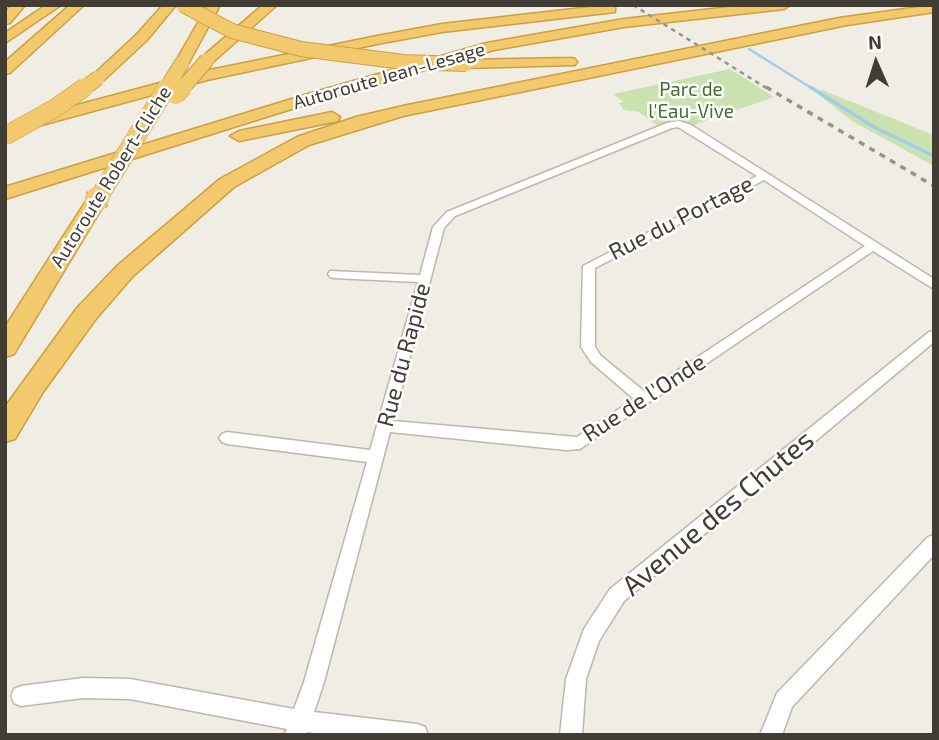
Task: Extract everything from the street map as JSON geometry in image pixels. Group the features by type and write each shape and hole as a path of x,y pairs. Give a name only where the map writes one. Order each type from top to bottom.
{"highway":[{"path":"5,20 19,5"},
{"path":"5,40 55,5"},
{"path":"5,70 78,5"},
{"path":"5,136 55,108 98,78 142,37 170,5"},
{"path":"183,5 232,31 301,49 403,62 466,64 589,61 934,8"},
{"name":"Autoroute Robert-Cliche","path":"5,348 132,147 214,5"},
{"path":"132,147 206,68 271,5"},
{"path":"206,68 391,32 570,5"},
{"name":"Autoroute Jean-Lesage","path":"5,193 314,97 492,46 624,23 784,5"},
{"path":"766,22 872,5"},
{"name":"Autoroute Jean-Lesage","path":"5,130 206,68 442,28 630,7"},
{"path":"5,431 86,314 153,245 227,183 269,158 324,132 403,111 856,19"},
{"path":"466,64 578,55"},
{"path":"30,186 255,132 534,83"}],"street":[{"name":"Rue du Rapide","path":"298,728 377,457 439,227 451,214 670,125 688,127 765,176"},
{"path":"765,176 934,285"},
{"name":"Rue du Portage","path":"644,399 596,359 588,347 589,266 765,176"},
{"name":"Rue de l'Onde","path":"385,426 566,444 580,443 872,247"},
{"path":"334,274 424,279"},
{"name":"Avenue des Chutes","path":"570,735 576,679 591,636 617,595 934,335"},
{"path":"226,438 377,457"},
{"path":"771,735 784,700 934,543"},
{"path":"21,696 83,688 130,688 298,728 417,735"}],"green space":[{"name":"Parc de l'Eau-Vive","path":"730,69 774,97 688,127 679,124 661,128 639,112 624,110 619,103 624,102 613,94"},
{"path":"822,90 934,135 934,166 852,121 814,91"}],"waterway":[{"path":"749,49 813,89"},
{"path":"810,87 874,127 934,156"}],"railway":[{"path":"633,5 768,89"},
{"path":"766,87 934,186"}]}
